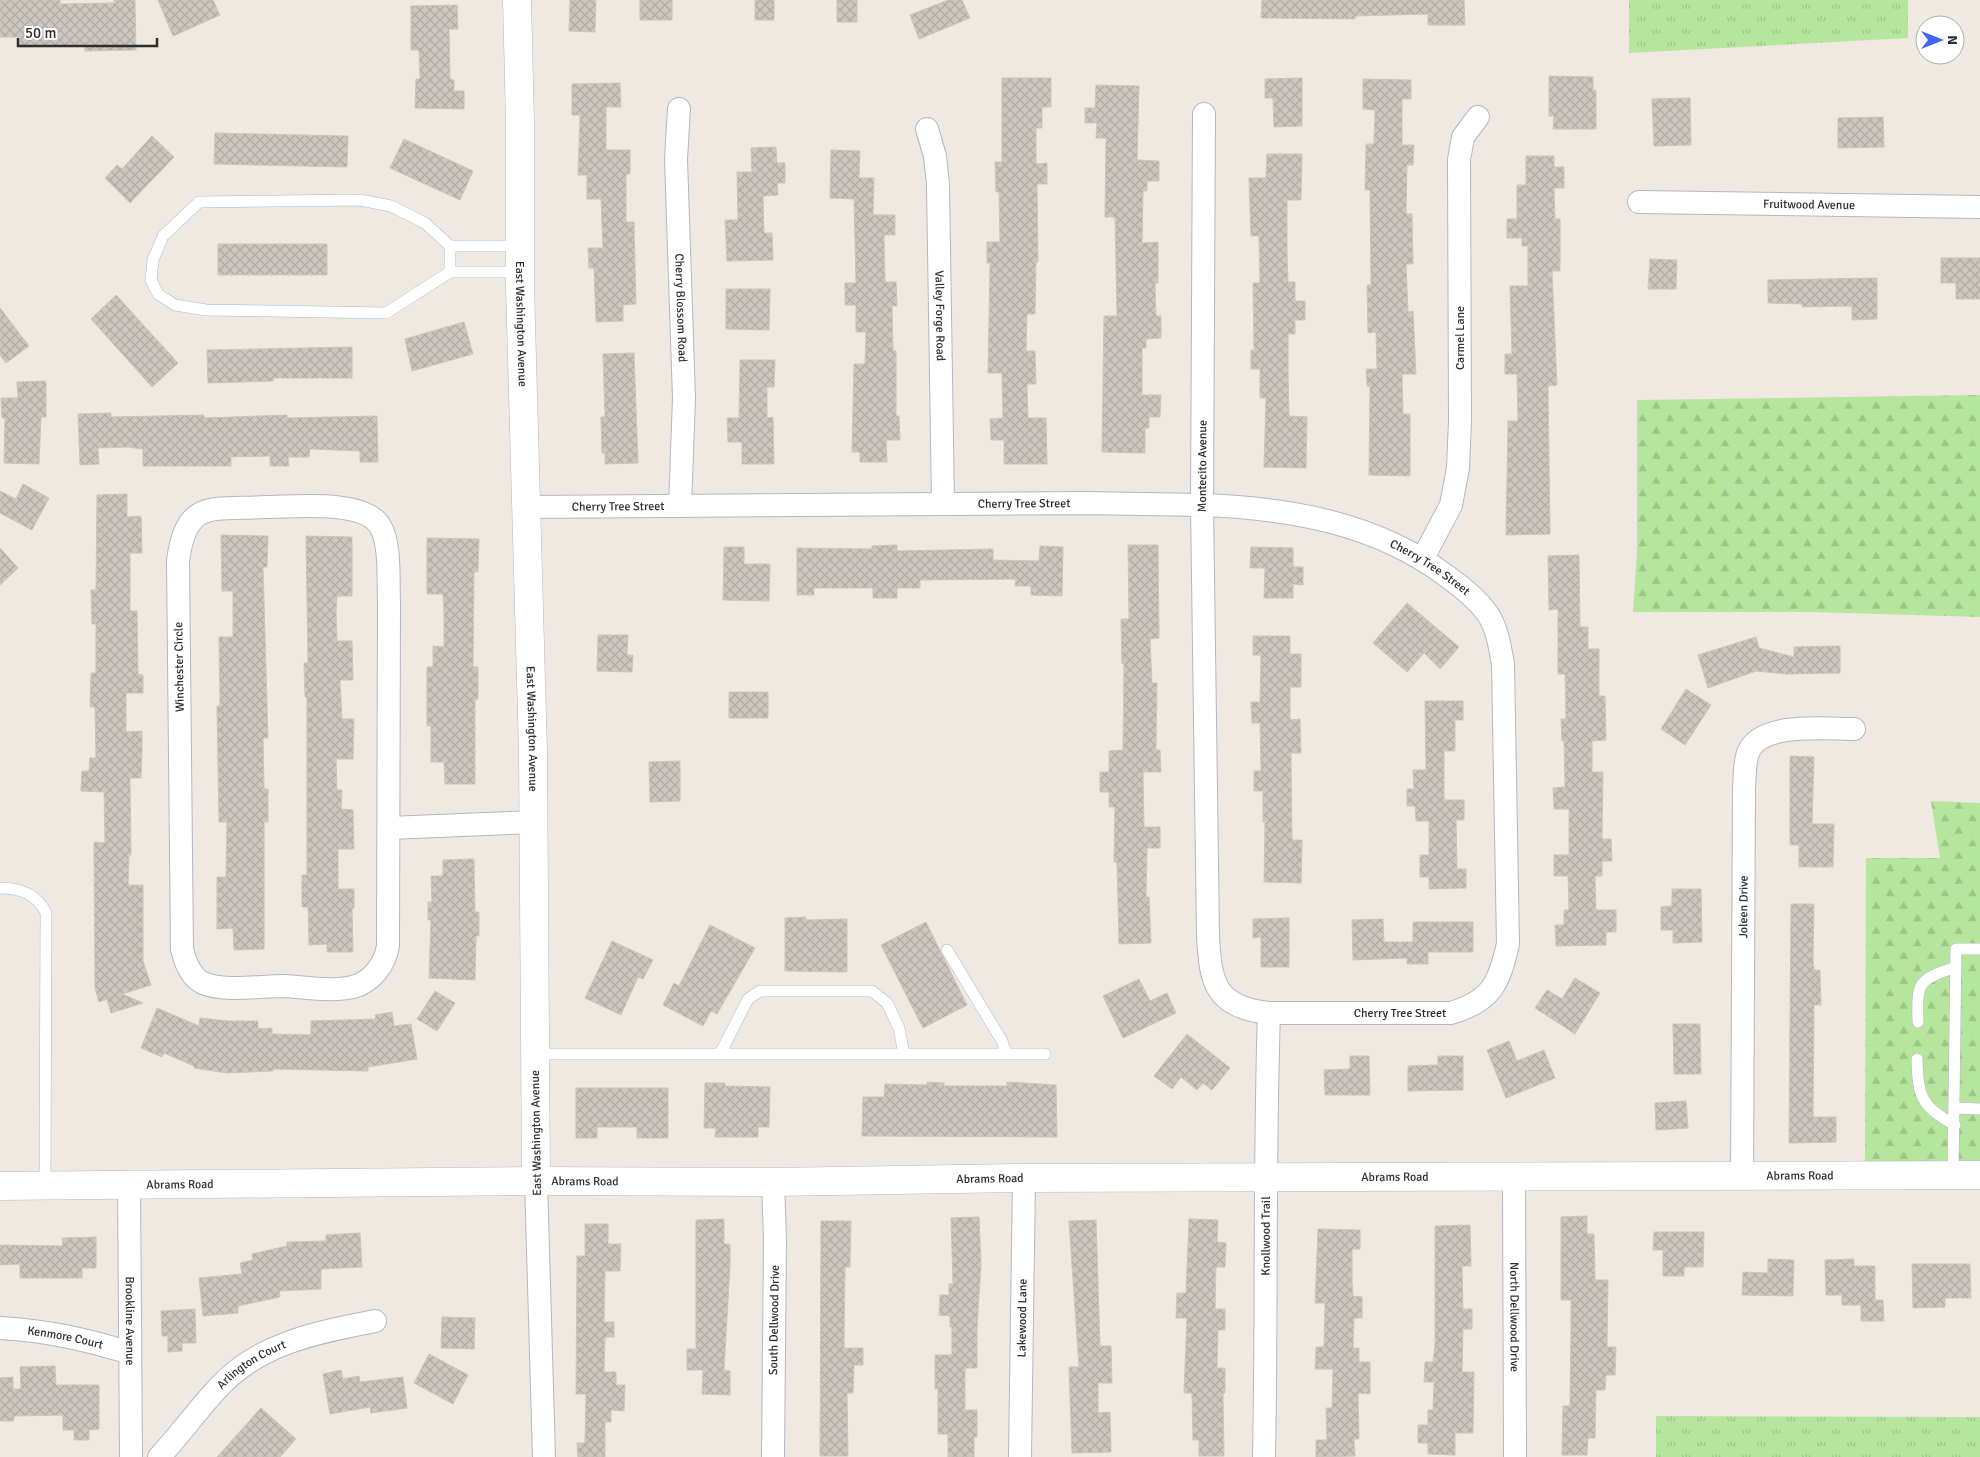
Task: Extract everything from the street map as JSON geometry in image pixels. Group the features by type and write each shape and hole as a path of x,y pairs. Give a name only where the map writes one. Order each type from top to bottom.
{"street":[{"name":"East Washington Avenue","path":"517,0 520,122 520,272 533,822 536,1181 544,1457"},
{"name":"Cherry Blossom Road","path":"679,109 676,160 684,398 680,506"},
{"name":"Montecito Avenue","path":"1204,114 1202,505 1206,819"},
{"name":"Carmel Lane","path":"1423,558 1451,505 1458,468 1460,422 1458,160 1464,136 1478,117"},
{"name":"Valley Forge Road","path":"927,129 936,166 940,242 943,504"},
{"name":"Fruitwood Avenue","path":"1639,202 1980,207"},
{"name":"Cherry Tree Street","path":"526,507 943,504 1202,505 1283,511 1322,519 1361,531 1423,558 1468,592 1487,613 1500,644 1503,664 1508,944 1501,975 1495,986 1480,1000 1466,1008 1451,1012 1269,1013 1250,1011 1229,1002 1220,993 1213,981 1209,965 1206,819"},
{"name":"Winchester Circle","path":"343,508 359,511 371,516 381,526 388,564 389,828 388,946 380,969 363,982 353,987 329,988 218,987 203,983 194,976 186,963 182,948 178,561 181,538 187,524 196,516 209,510 343,508"},
{"name":"Joleen Drive","path":"1742,1176 1744,788 1749,752 1756,741 1766,735 1784,730 1854,729"},
{"path":"389,828 533,822"},
{"name":"Knollwood Trail","path":"1264,1457 1266,1113 1269,1013"},
{"name":"Abrams Road","path":"0,1186 536,1181 773,1182 1024,1178 1967,1175"},
{"name":"North Dellwood Drive","path":"1514,1177 1515,1457"},
{"name":"Lakewood Lane","path":"1020,1457 1024,1178"},
{"name":"South Dellwood Drive","path":"773,1182 775,1240 773,1457"},
{"name":"Brookline Avenue","path":"129,1185 131,1457"},
{"name":"Arlington Court","path":"159,1457 219,1386 258,1356 287,1342 317,1332 375,1321"},
{"name":"Kenmore Court","path":"0,1328 42,1331 81,1338 130,1354"}],"lane":[{"path":"520,246 450,246 424,223 391,206 360,200 199,202 163,236 153,260 151,280 158,294 175,305 206,310 386,313 450,272 520,272"},
{"path":"450,246 450,272"},
{"path":"0,888 20,890 30,894 40,902 46,913 45,1186"},
{"path":"1967,1175 1955,1125 1956,949 1980,949"},
{"path":"947,950 1002,1041 1006,1054"},
{"path":"1918,1022 1918,988 1925,980 1935,974 1956,967"},
{"path":"720,1054 748,998 760,991 872,991 887,1002 899,1028 904,1054"},
{"path":"535,1054 1045,1054"},
{"path":"1917,1059 1918,1082 1926,1104 1935,1115 1955,1125"},
{"path":"1956,1108 1980,1109"}],"green space":[{"path":"1629,0 1908,0 1908,38 1629,53"},
{"path":"1980,395 1980,617 1812,612 1633,612 1637,552 1637,400"},
{"path":"1931,801 1980,803 1980,1165 1865,1166 1866,858 1940,858"},
{"path":"1656,1416 1980,1417 1980,1457 1656,1457"}],"building":[{"path":"0,0 60,0 60,4 114,3 114,0 135,0 136,50 85,51 85,45 20,47 20,37 0,37"},
{"path":"158,0 213,0 220,15 173,36"},
{"path":"570,0 596,0 595,32 569,31"},
{"path":"640,0 672,0 672,20 640,20"},
{"path":"755,0 774,0 774,20 755,20"},
{"path":"837,0 857,0 857,22 837,22"},
{"path":"948,0 962,0 970,18 919,39 910,15"},
{"path":"1262,0 1464,0 1465,25 1428,25 1428,14 1355,16 1355,19 1261,18"},
{"path":"457,5 458,29 449,29 450,79 454,80 454,91 464,91 464,109 415,108 416,79 420,79 419,50 411,50 411,6"},
{"path":"1549,76 1593,77 1593,90 1596,90 1596,129 1553,129 1554,116 1549,116"},
{"path":"1002,78 1051,78 1051,107 1042,107 1042,128 1036,128 1036,164 1047,163 1047,184 1037,184 1038,262 1036,262 1035,314 1027,314 1026,351 1035,351 1036,384 1027,384 1028,418 1046,418 1047,464 1004,464 1004,440 991,440 990,419 1003,418 1002,373 988,373 990,263 987,263 987,242 1000,242 999,192 996,192 995,162 1002,162"},
{"path":"1302,78 1302,126 1274,127 1273,98 1265,98 1265,79"},
{"path":"1363,79 1411,80 1411,99 1402,99 1402,145 1414,145 1413,165 1407,165 1406,214 1412,214 1413,264 1406,264 1408,312 1413,311 1416,374 1402,374 1403,414 1410,414 1410,476 1369,475 1370,386 1367,386 1366,369 1377,369 1376,332 1368,333 1367,285 1371,285 1370,190 1365,190 1366,144 1374,144 1375,110 1363,109"},
{"path":"620,83 621,107 606,107 606,150 630,150 630,174 626,174 626,222 634,222 636,304 623,305 623,321 596,322 594,268 589,268 588,248 603,248 601,199 587,199 587,175 578,175 580,115 572,115 572,84"},
{"path":"1096,85 1139,86 1137,160 1159,161 1159,181 1147,181 1147,191 1143,191 1142,243 1158,242 1158,283 1155,283 1156,316 1161,316 1161,338 1146,339 1146,348 1142,348 1142,395 1161,395 1160,417 1149,417 1149,428 1145,428 1145,453 1102,452 1104,316 1117,316 1115,217 1105,217 1106,138 1096,138 1097,123 1085,123 1085,108 1095,108"},
{"path":"1690,98 1691,145 1654,146 1652,99"},
{"path":"1883,117 1884,147 1838,148 1838,118"},
{"path":"215,133 348,136 347,167 214,164"},
{"path":"152,136 174,157 130,203 105,178 117,165 122,169"},
{"path":"404,139 473,171 460,200 390,168"},
{"path":"776,147 777,163 785,163 785,183 777,183 778,195 763,196 764,233 772,233 773,260 727,261 725,220 738,220 737,172 752,172 751,148"},
{"path":"831,150 860,151 859,178 874,178 873,215 895,215 895,235 884,235 885,282 896,282 897,306 892,306 893,351 896,351 896,416 899,416 900,440 886,440 887,462 860,462 860,452 852,452 854,364 865,364 866,332 856,332 856,305 845,305 845,283 856,283 854,199 830,198"},
{"path":"1267,154 1302,154 1301,200 1287,200 1287,253 1288,282 1295,282 1295,301 1305,301 1305,320 1295,320 1295,334 1288,334 1288,373 1289,416 1307,417 1306,468 1264,467 1266,398 1260,398 1260,369 1251,369 1251,350 1254,350 1253,283 1260,283 1259,236 1251,236 1249,178 1266,178"},
{"path":"1526,156 1554,156 1554,167 1564,167 1564,188 1554,188 1555,219 1560,219 1560,271 1552,271 1557,385 1548,386 1550,534 1506,535 1508,421 1518,421 1517,374 1505,374 1505,354 1512,354 1510,286 1528,286 1528,246 1522,246 1522,238 1507,238 1507,219 1517,219 1517,185 1526,185"},
{"path":"218,244 327,244 327,275 218,275"},
{"path":"1941,258 1980,258 1980,299 1956,299 1956,283 1941,283"},
{"path":"1650,259 1677,260 1676,289 1648,289"},
{"path":"1877,278 1877,319 1852,320 1852,306 1802,307 1802,304 1768,303 1768,280"},
{"path":"726,289 770,289 769,330 726,329"},
{"path":"116,295 178,363 152,387 91,319"},
{"path":"0,308 29,346 6,363 0,355"},
{"path":"464,322 473,354 412,371 405,339"},
{"path":"352,347 352,378 273,378 273,381 208,383 207,350"},
{"path":"634,353 638,463 605,464 605,453 602,453 601,417 605,417 603,354"},
{"path":"740,360 775,360 774,387 767,387 767,418 773,417 774,464 742,464 742,442 728,442 727,418 739,418"},
{"path":"46,381 46,417 41,417 39,464 4,463 5,418 2,418 1,398 18,398 17,382"},
{"path":"111,413 111,417 204,415 204,418 287,415 287,418 377,416 378,462 360,462 360,451 310,449 309,457 288,457 289,466 270,466 270,456 231,457 231,466 143,466 143,449 128,447 98,448 99,464 80,465 78,414"},
{"path":"23,484 49,498 32,530 0,513 0,491 16,499"},
{"path":"127,494 127,517 141,516 142,553 130,553 130,611 137,611 138,674 143,675 143,693 126,693 126,732 142,731 141,778 130,778 131,855 129,855 128,885 143,885 143,961 151,985 122,994 143,1003 111,1013 107,999 99,1002 95,988 94,842 105,843 104,792 81,791 82,771 89,771 90,758 96,758 95,707 90,707 91,673 96,673 96,624 92,624 91,590 96,590 97,495"},
{"path":"221,535 268,536 267,567 263,567 268,738 263,738 264,789 268,789 268,822 264,822 264,949 234,950 233,928 217,929 217,877 226,877 227,822 219,822 217,706 220,706 219,637 233,637 233,591 222,591"},
{"path":"306,536 352,537 352,596 337,596 336,612 337,641 352,641 353,680 340,680 342,719 354,719 353,759 336,759 337,790 342,790 341,809 353,810 354,849 338,849 338,889 354,889 354,908 352,908 353,952 327,952 327,944 309,945 308,907 302,907 302,875 307,875 307,697 305,697 304,663 308,663"},
{"path":"427,538 479,539 478,572 474,572 473,667 478,667 478,699 475,700 475,784 445,784 444,762 431,762 431,726 427,726 427,667 433,667 433,646 444,647 444,615 443,594 427,594"},
{"path":"897,545 897,551 993,549 993,560 1039,561 1040,546 1063,547 1062,596 1031,595 1031,586 1015,586 1016,579 920,580 920,588 897,588 897,598 873,598 873,588 814,588 814,595 797,595 797,548 872,549 872,546"},
{"path":"1128,545 1158,545 1159,638 1150,639 1152,683 1157,683 1156,750 1160,750 1161,772 1143,772 1144,827 1160,827 1160,848 1147,848 1146,897 1149,897 1151,943 1119,944 1117,862 1114,862 1115,807 1109,807 1109,792 1100,792 1100,772 1109,772 1109,751 1123,750 1124,663 1122,664 1121,619 1129,619"},
{"path":"724,547 744,547 744,564 770,564 769,601 723,600"},
{"path":"1251,547 1293,548 1293,567 1303,567 1303,585 1293,584 1293,598 1264,598 1265,568 1250,568"},
{"path":"0,548 18,568 0,585"},
{"path":"1579,555 1580,627 1588,627 1588,649 1599,649 1599,696 1605,696 1606,740 1592,741 1592,772 1603,772 1602,839 1611,839 1612,861 1602,861 1602,876 1595,876 1596,910 1616,910 1616,932 1606,932 1606,945 1556,946 1555,925 1564,925 1564,910 1569,910 1568,876 1554,876 1554,855 1569,855 1569,809 1554,809 1553,788 1565,787 1564,741 1562,741 1561,719 1566,719 1565,674 1558,674 1558,609 1549,610 1548,556"},
{"path":"1407,603 1459,647 1440,669 1424,653 1407,672 1373,643"},
{"path":"598,635 628,635 627,655 633,655 632,672 597,671"},
{"path":"1253,636 1290,636 1290,654 1301,654 1301,687 1290,687 1290,720 1300,719 1301,753 1291,753 1292,840 1302,840 1301,883 1264,882 1265,822 1263,822 1263,791 1254,791 1254,771 1261,771 1260,723 1252,723 1251,702 1260,702 1261,655 1253,655"},
{"path":"1756,637 1759,648 1794,657 1794,647 1840,646 1840,673 1786,674 1756,671 1708,688 1698,655"},
{"path":"1686,689 1711,705 1685,745 1661,729"},
{"path":"729,692 768,692 768,718 729,718"},
{"path":"1425,701 1463,701 1463,720 1455,720 1455,751 1444,751 1444,800 1464,800 1464,820 1456,820 1457,869 1466,869 1466,888 1429,889 1429,877 1420,877 1420,855 1429,855 1429,821 1416,821 1415,806 1407,806 1407,789 1414,789 1413,770 1426,770"},
{"path":"1790,756 1814,757 1812,824 1834,824 1833,867 1799,867 1799,845 1790,845"},
{"path":"680,761 680,801 650,802 649,762"},
{"path":"474,859 475,912 479,912 479,936 476,936 475,980 429,978 431,920 428,920 428,902 432,902 431,876 443,876 443,860"},
{"path":"1672,889 1701,889 1702,942 1673,943 1673,930 1661,930 1661,907 1672,906"},
{"path":"1791,904 1814,904 1813,959 1814,970 1820,970 1821,1005 1814,1005 1813,1117 1836,1117 1836,1142 1789,1143"},
{"path":"806,917 806,920 847,919 847,972 785,971 785,918"},
{"path":"1289,918 1289,967 1261,967 1261,937 1253,938 1253,919"},
{"path":"1383,919 1384,942 1413,942 1413,922 1473,922 1473,952 1428,952 1428,964 1407,964 1407,958 1353,960 1352,920"},
{"path":"926,922 967,1005 923,1028 881,945"},
{"path":"710,925 755,948 717,1014 711,1011 703,1026 663,1005 674,983 679,986"},
{"path":"612,941 653,960 643,979 638,977 621,1015 585,998"},
{"path":"1575,978 1600,993 1575,1034 1535,1008 1547,990 1562,999"},
{"path":"1139,979 1150,1001 1167,993 1176,1013 1123,1038 1103,996"},
{"path":"435,991 455,1003 437,1031 417,1019"},
{"path":"157,1008 199,1026 200,1018 228,1021 258,1021 258,1029 272,1028 272,1034 311,1035 311,1021 376,1019 375,1015 392,1012 394,1026 411,1024 417,1059 368,1067 368,1071 273,1069 273,1071 227,1073 194,1068 194,1066 164,1053 162,1057 141,1048"},
{"path":"1673,1024 1700,1024 1701,1074 1674,1074"},
{"path":"1187,1034 1230,1068 1212,1090 1203,1083 1197,1090 1181,1077 1172,1089 1154,1076"},
{"path":"1509,1041 1517,1061 1544,1050 1555,1078 1506,1098 1487,1050"},
{"path":"1350,1056 1369,1056 1370,1095 1325,1095 1324,1070 1350,1069"},
{"path":"1438,1056 1463,1056 1463,1090 1408,1091 1408,1066 1438,1065"},
{"path":"927,1082 944,1083 944,1086 1007,1086 1007,1082 1056,1085 1057,1137 862,1136 863,1097 884,1097 885,1084 927,1085"},
{"path":"705,1083 725,1083 725,1086 770,1087 769,1127 758,1127 758,1137 715,1137 716,1128 704,1128"},
{"path":"576,1088 668,1088 668,1138 637,1138 637,1127 597,1127 597,1138 576,1138"},
{"path":"1686,1101 1688,1128 1656,1130 1655,1103"},
{"path":"1587,1216 1587,1234 1594,1234 1595,1280 1608,1280 1607,1347 1616,1347 1615,1375 1606,1375 1605,1390 1596,1390 1595,1438 1588,1438 1587,1455 1562,1455 1563,1406 1570,1406 1571,1300 1561,1300 1561,1217"},
{"path":"979,1217 981,1265 977,1328 977,1368 965,1368 965,1410 977,1410 977,1437 974,1437 974,1457 948,1457 948,1434 938,1434 938,1389 935,1389 935,1355 952,1355 952,1327 950,1327 950,1316 939,1315 940,1295 949,1295 949,1284 953,1284 951,1218"},
{"path":"724,1219 724,1244 730,1244 730,1266 724,1370 730,1371 730,1395 702,1394 703,1370 687,1370 687,1349 696,1349 696,1220"},
{"path":"1189,1219 1218,1220 1217,1242 1226,1243 1225,1267 1216,1267 1215,1309 1225,1309 1225,1330 1218,1330 1217,1368 1225,1368 1225,1393 1223,1393 1224,1456 1199,1456 1199,1440 1193,1440 1192,1393 1184,1393 1187,1318 1176,1318 1177,1293 1186,1293"},
{"path":"1096,1220 1100,1346 1111,1346 1112,1383 1098,1383 1098,1413 1110,1412 1111,1452 1072,1453 1069,1367 1079,1367 1069,1221"},
{"path":"821,1221 851,1221 850,1267 845,1267 844,1348 863,1348 863,1365 854,1365 853,1393 847,1393 848,1456 820,1456"},
{"path":"585,1224 608,1224 608,1244 621,1244 620,1271 605,1271 604,1322 614,1322 614,1337 605,1337 604,1372 616,1372 616,1385 625,1385 624,1411 611,1410 611,1422 605,1422 605,1457 578,1457 577,1443 585,1443 586,1394 576,1394 577,1256 585,1256"},
{"path":"1470,1225 1471,1266 1462,1266 1463,1309 1472,1309 1472,1329 1463,1329 1462,1372 1474,1372 1473,1433 1455,1433 1455,1455 1428,1454 1428,1443 1418,1443 1418,1425 1428,1425 1428,1410 1433,1410 1434,1382 1424,1382 1425,1362 1433,1362 1435,1345 1435,1226"},
{"path":"1318,1229 1360,1230 1360,1249 1352,1249 1352,1282 1353,1296 1362,1297 1362,1318 1354,1318 1353,1348 1359,1348 1359,1362 1370,1362 1370,1394 1358,1393 1359,1439 1354,1439 1355,1456 1316,1457 1316,1440 1327,1440 1326,1408 1332,1408 1333,1369 1315,1369 1316,1347 1324,1347 1325,1303 1315,1303"},
{"path":"1654,1232 1704,1232 1703,1267 1684,1267 1684,1276 1663,1276 1663,1250 1653,1250"},
{"path":"360,1233 362,1267 321,1269 321,1289 279,1291 280,1297 238,1306 238,1313 203,1316 199,1278 242,1274 240,1263 253,1260 252,1254 287,1246 287,1242 326,1241 326,1235"},
{"path":"96,1237 96,1268 82,1268 82,1278 20,1278 20,1264 0,1265 0,1245 63,1246 62,1238"},
{"path":"1768,1259 1794,1260 1793,1296 1742,1295 1743,1272 1768,1273"},
{"path":"1854,1259 1854,1266 1875,1266 1875,1300 1883,1300 1884,1321 1861,1321 1861,1305 1842,1305 1842,1295 1826,1295 1825,1260"},
{"path":"1912,1264 1970,1264 1971,1298 1945,1298 1945,1307 1913,1308"},
{"path":"195,1309 196,1343 182,1343 182,1351 168,1352 168,1336 162,1336 161,1311"},
{"path":"442,1317 475,1318 474,1349 441,1348"},
{"path":"429,1354 468,1375 453,1404 414,1383"},
{"path":"55,1366 56,1385 99,1385 99,1429 89,1430 89,1440 74,1440 74,1430 63,1430 63,1415 14,1416 14,1421 0,1421 0,1378 13,1377 13,1389 21,1389 20,1367"},
{"path":"341,1370 343,1379 359,1376 360,1382 403,1377 407,1408 371,1413 370,1407 330,1414 323,1374"},
{"path":"261,1408 296,1439 280,1457 217,1457"}]}
